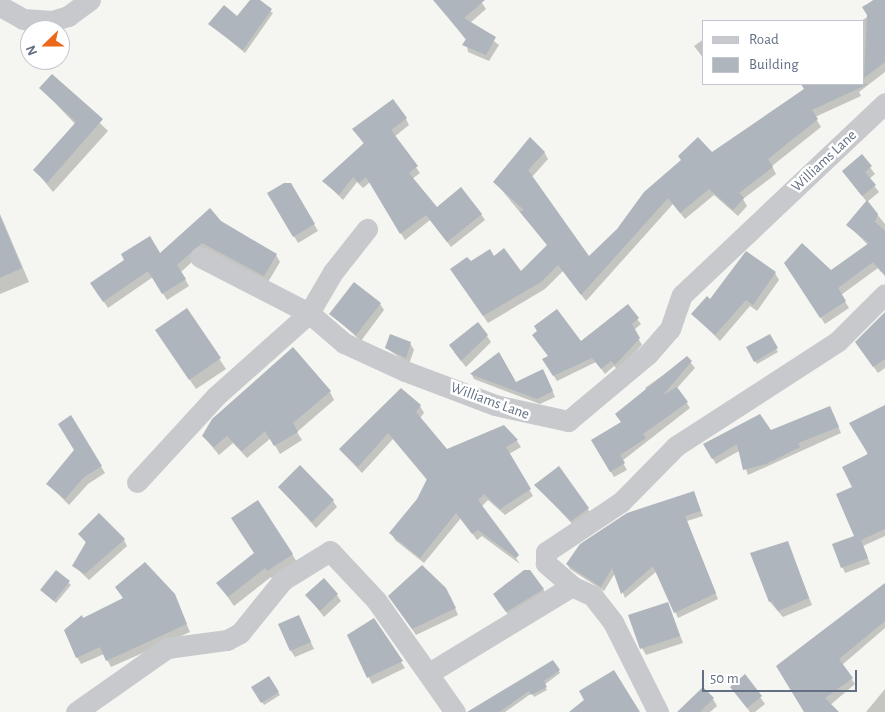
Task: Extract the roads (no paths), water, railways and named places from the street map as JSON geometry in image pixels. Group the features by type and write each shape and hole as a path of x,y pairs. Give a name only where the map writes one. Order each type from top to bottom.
{"street":[{"path":"0,6 23,19 52,21 68,16 90,0"},
{"name":"Williams Lane","path":"309,314 344,343 405,371 495,406 568,421 648,354 670,329 682,295 885,103"},
{"path":"137,482 216,396 309,314 333,272 367,229"},
{"path":"200,257 309,314"},
{"path":"658,712 613,622 593,596 572,586 546,563 546,552 621,502 676,446 838,340 885,294"},
{"path":"76,712 167,648 227,640 240,633 283,580 330,552 376,600 430,673 455,712"},
{"path":"430,673 572,586"}]}
